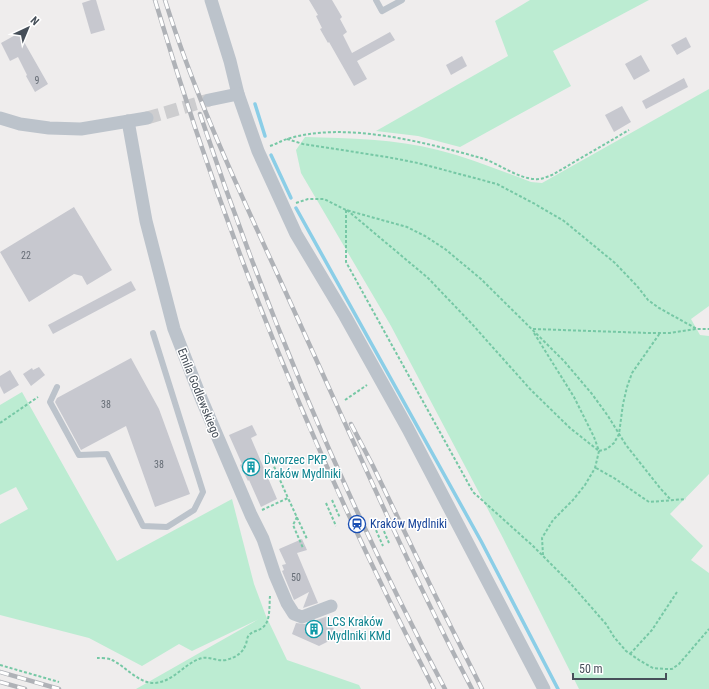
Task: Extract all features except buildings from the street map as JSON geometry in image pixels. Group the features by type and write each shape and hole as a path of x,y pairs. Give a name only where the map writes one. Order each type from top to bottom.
{"street":[{"path":"212,0 238,94 258,151 296,234 345,316 408,429 544,689"},
{"path":"209,100 238,94"},
{"path":"0,118 20,124 50,128 85,128 147,118"},
{"name":"Emila Godlewskiego","path":"128,121 146,221 174,329 187,366 251,515 263,539 275,576 287,603 294,614 302,617 331,606"}],"lane":[{"path":"376,0 382,11 402,0"},
{"path":"158,299 162,284"},
{"path":"57,387 50,402 79,455 106,454 143,526 167,527 194,510 203,492 153,333"}],"path":[{"path":"258,151 287,139 309,135 358,133 391,136 483,159 524,177 541,179 552,175 629,130"},
{"path":"287,139 303,144 387,157 439,168 497,184 512,191 564,222 615,263 648,300 659,308 697,329"},
{"path":"285,211 299,201 324,198 346,210 428,278 472,324 530,389 570,428 599,451"},
{"path":"346,210 407,227 425,236 481,279 564,361 592,394 619,434 660,488 671,500"},
{"path":"346,210 346,262 473,492 543,556 570,583 606,624 614,637 630,654 653,668 672,669 679,664 709,629"},
{"path":"532,329 660,333 709,329"},
{"path":"532,329 574,397 594,437 599,451 595,468 580,492 553,520 546,530 542,538 543,556"},
{"path":"599,451 607,449 614,443 619,434 623,404 632,374 660,333"},
{"path":"345,400 367,385"},
{"path":"0,423 38,397"},
{"path":"268,453 306,539"},
{"path":"595,468 614,478 649,502 686,499"},
{"path":"257,512 288,498"},
{"path":"332,500 340,518"},
{"path":"326,503 336,526"},
{"path":"297,517 293,525 303,548"},
{"path":"372,521 383,546"},
{"path":"380,522 389,543"},
{"path":"630,654 652,630 677,592"},
{"path":"97,658 111,659 140,678 153,683 166,681 199,659 207,657 217,661 238,656 243,651 248,636 265,625 268,618 269,609"},
{"path":"0,665 59,682"}],"green space":[{"path":"530,0 649,0 553,51 571,86 460,147 418,136 376,131 508,56 495,21"},
{"path":"709,89 709,306 691,319 700,335 709,336 709,474 670,514 703,546 691,560 709,573 709,689 579,689 503,538 391,326 301,173 296,150 305,137 405,143 450,153 531,182 542,183"},
{"path":"22,392 117,561 232,499 254,584 266,616 287,660 359,685 361,689 136,689 259,619 192,651 179,644 142,666 89,638 0,615 0,524 28,509 16,487 0,495 0,405"}],"waterway":[{"path":"255,104 265,136"},
{"path":"271,155 291,198"},
{"path":"296,208 481,541 558,689"}],"tunnel":[{"path":"147,118 209,100"}],"railway":[{"path":"155,0 212,178 278,351 313,437 351,521 434,689"},
{"path":"165,0 193,81 243,198 403,550 472,689"},
{"path":"200,114 252,261 310,406 375,549 445,689"},
{"path":"351,424 482,689"},
{"path":"0,672 59,689"},
{"path":"0,682 25,689"}],"place":[{"name":"Dworzec PKP Kraków Mydlniki","path":"251,467"},
{"name":"Kraków Mydlniki","path":"357,524"},
{"name":"LCS Kraków Mydlniki KMd","path":"314,629"}]}
